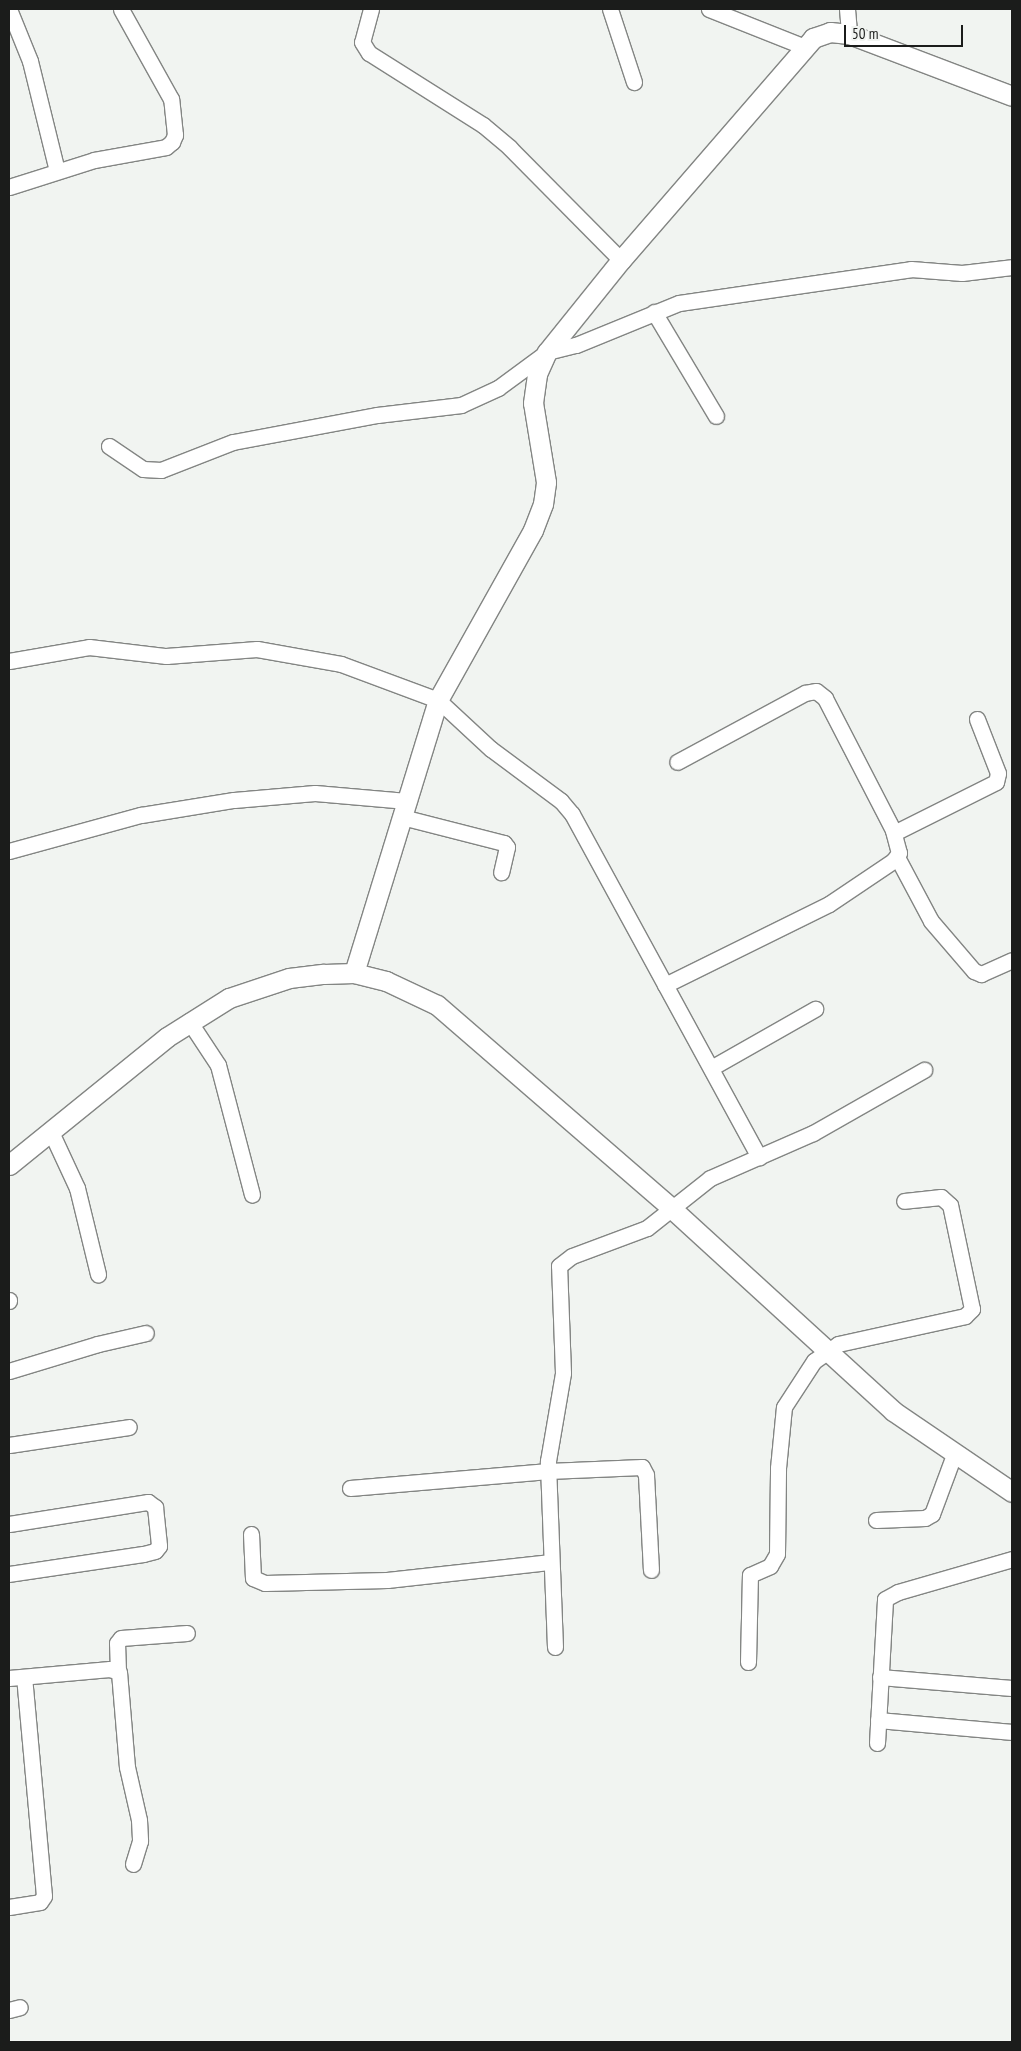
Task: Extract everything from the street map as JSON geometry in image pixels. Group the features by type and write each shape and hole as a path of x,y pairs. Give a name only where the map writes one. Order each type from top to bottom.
{"street":[{"path":"9,186 94,160 166,147 172,142 175,135 171,99 121,9"},
{"path":"371,9 363,47 458,107 490,131 621,260"},
{"path":"610,9 634,82"},
{"path":"709,9 804,46"},
{"path":"847,9 849,34"},
{"path":"9,10 30,61 58,170"},
{"path":"109,446 143,469 161,470 233,442 377,415 461,405 498,388 547,352 621,260 804,46 822,34 849,34 1012,96"},
{"path":"547,352 576,345 654,312 706,298 911,269 962,273 1012,268"},
{"path":"654,312 716,416"},
{"path":"354,973 438,700 494,595 533,530 543,504 546,482 533,402 538,374 547,352"},
{"path":"9,661 89,647 166,656 258,649 341,664 438,700 491,749 568,808 759,1157"},
{"path":"677,762 805,694 816,691 825,698 894,833 899,848 897,857 931,921 974,972 981,974 1012,960"},
{"path":"894,833 996,782 998,773 977,719"},
{"path":"9,851 141,815 234,800 314,793 405,809 504,843 507,847 501,872"},
{"path":"665,985 830,904 897,857"},
{"path":"9,1165 56,1142 196,1030 229,998 258,986 289,978 354,973 404,988 437,1005 820,1355 893,1410 948,1467 1012,1492"},
{"path":"710,1068 815,1009"},
{"path":"196,1030 218,1065 252,1195"},
{"path":"555,1647 548,1471 552,1427 563,1373 559,1266 572,1256 647,1228 710,1178 813,1133 924,1070"},
{"path":"56,1142 83,1208 98,1274"},
{"path":"748,1662 750,1575 754,1570 770,1566 777,1554 782,1411 820,1355 855,1338 970,1313 971,1304 950,1205 941,1197 904,1201"},
{"path":"9,1371 98,1344 146,1333"},
{"path":"9,1445 129,1427"},
{"path":"350,1488 548,1471 636,1467 644,1470 651,1570"},
{"path":"876,1520 928,1517 935,1510 948,1467"},
{"path":"9,1524 148,1502 155,1507 158,1546 155,1551 143,1554 9,1574"},
{"path":"251,1534 253,1578 265,1583 386,1580 551,1562"},
{"path":"877,1743 883,1606 889,1596 1012,1559"},
{"path":"133,1864 140,1841 139,1820 127,1767 117,1643 121,1638 187,1633"},
{"path":"9,1907 40,1902 44,1896 16,1678 110,1669 118,1671"},
{"path":"880,1677 1012,1688"},
{"path":"878,1720 1012,1732"}]}
